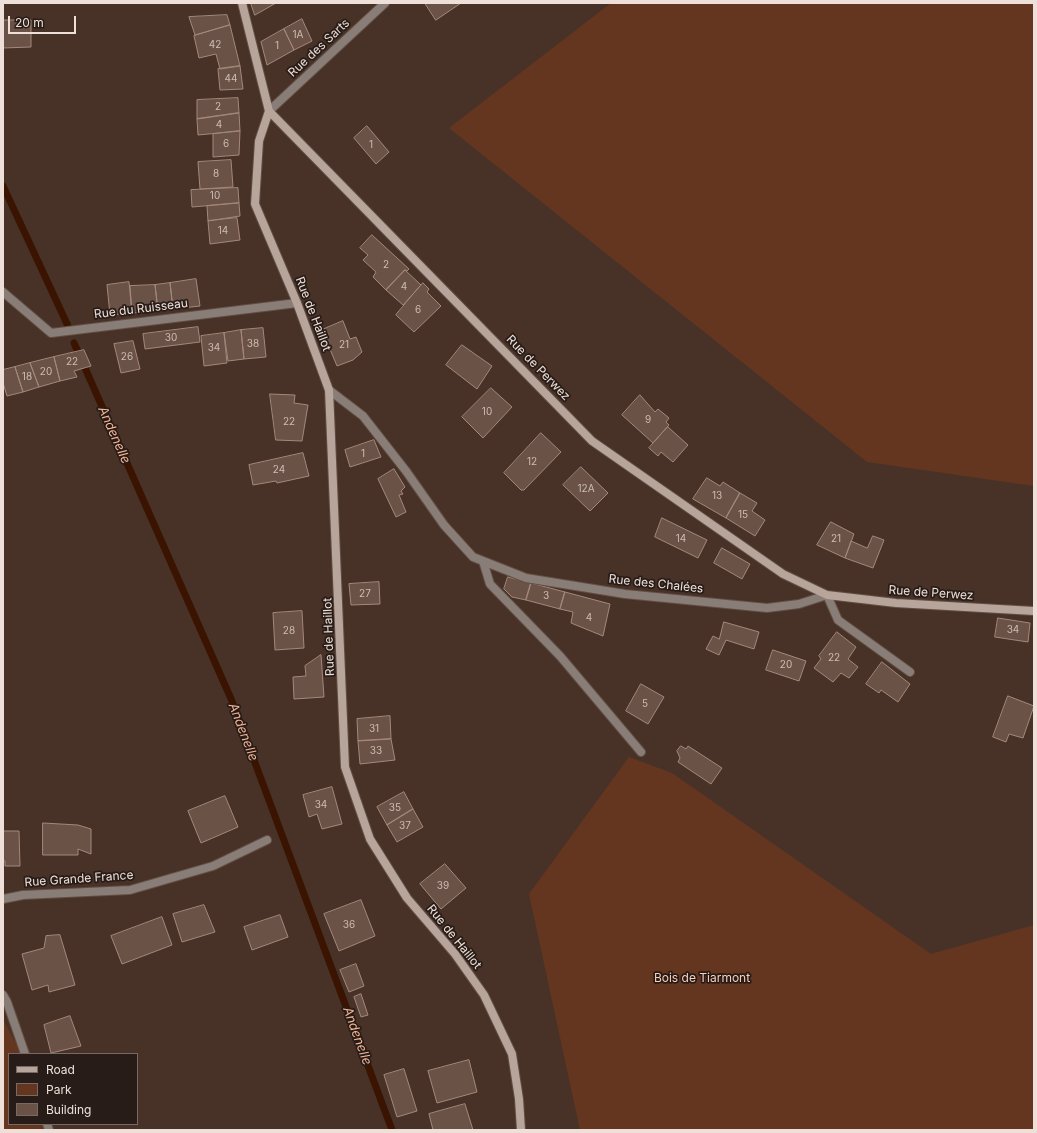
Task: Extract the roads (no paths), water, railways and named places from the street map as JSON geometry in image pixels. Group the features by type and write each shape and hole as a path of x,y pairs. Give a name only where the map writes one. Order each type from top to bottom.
{"street":[{"path":"242,3 269,111"},
{"name":"Rue des Sarts","path":"269,111 385,3"},
{"name":"Rue de Haillot","path":"269,111 259,141 256,204 329,390 345,767 370,839 407,898 455,954 484,995 512,1054 519,1099 521,1130"},
{"name":"Rue de Perwez","path":"269,111 592,441 783,574 828,595 896,603 1034,611"},
{"name":"Rue du Ruisseau","path":"3,292 51,333 296,303"},
{"name":"Rue des Chalées","path":"329,390 363,416 406,471 444,525 473,557 526,578 633,595 767,608 799,604 828,595"},
{"path":"483,561 490,584 560,656 641,752"},
{"path":"828,595 838,620 910,672"},
{"name":"Rue Grande France","path":"3,899 23,895 130,890 213,866 267,840"},
{"path":"3,995 7,1002 24,1053"}],"waterway":[{"name":"Andenelle","path":"3,186 68,326"},
{"name":"Andenelle","path":"74,343 232,701 392,1130"}],"park label":[{"name":"Bois de Tiarmont","path":"702,978"}]}
